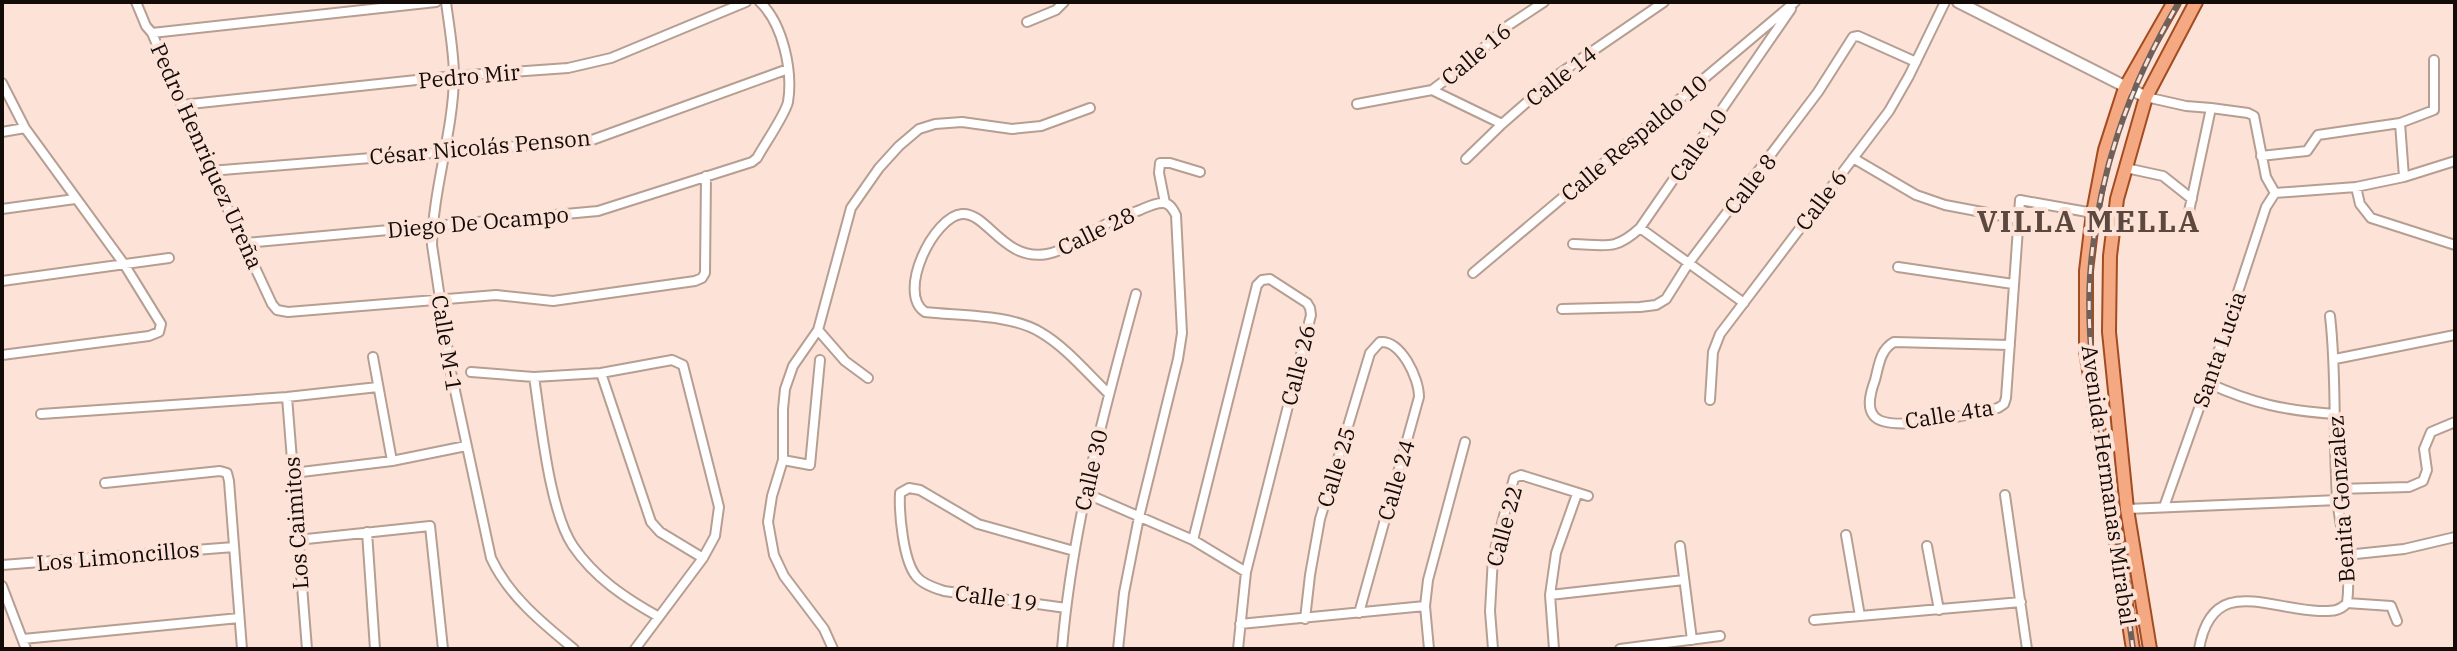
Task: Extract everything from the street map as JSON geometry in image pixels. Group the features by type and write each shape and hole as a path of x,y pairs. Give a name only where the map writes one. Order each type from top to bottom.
{"main road":[{"name":"Avenida Hermanas Mirabal","path":"2133,649 2086,351 2086,271 2105,150 2125,88 2174,2"},
{"name":"Avenida Hermanas Mirabal","path":"2150,649 2127,509 2109,332 2110,256 2117,199 2146,97 2196,2"}],"street":[{"name":"Pedro Henriquez Ureña","path":"136,2 210,171 277,310 288,312 440,301"},
{"path":"152,33 436,2"},
{"name":"Calle M-1","path":"446,2 454,76 432,245 466,446 491,558 501,579 521,602 574,649"},
{"name":"Pedro Mir","path":"181,105 454,76 568,68 611,58 746,2"},
{"name":"Diego De Ocampo","path":"245,243 598,211 752,162 788,104 788,69 783,39 771,12 760,2"},
{"path":"1027,22 1056,10 1064,2"},
{"name":"Calle 16","path":"1357,104 1432,90 1509,25 1544,2"},
{"name":"Calle 14","path":"1466,159 1559,74 1664,2"},
{"name":"Calle 10","path":"1573,244 1614,246 1640,228 1796,2"},
{"name":"Calle Respaldo 10","path":"1473,273 1796,2"},
{"name":"Calle 6","path":"1710,400 1713,352 1720,334 1889,111 1945,2"},
{"path":"1958,2 2146,97 2254,116 2266,177 2275,193 2356,187 2404,177 2455,161"},
{"name":"Calle 8","path":"1562,309 1656,305 1666,299 1688,264 1818,92 1853,37 1858,36 1916,62"},
{"path":"2261,156 2307,151 2318,135 2400,123 2434,110 2434,60"},
{"name":"César Nicolás Penson","path":"210,171 592,140 788,69"},
{"path":"2,83 25,128 124,264 161,324 159,332 149,336 2,355"},
{"path":"1432,90 1502,124"},
{"path":"833,649 824,629 784,576 774,555 768,522 783,460 785,389 793,366 818,330 851,208 879,168 919,129 962,122 1012,129 1041,126 1090,108"},
{"path":"2188,216 2211,108"},
{"path":"2400,123 2404,177"},
{"path":"2,132 25,128"},
{"path":"1853,158 1916,195 1959,208 2019,219"},
{"path":"1165,203 1160,163 1200,172"},
{"path":"2126,168 2163,176 2192,199"},
{"path":"440,301 496,295 553,301 695,281 705,273 706,176"},
{"path":"2356,187 2360,204 2371,218 2455,245"},
{"name":"Santa Lucia","path":"2164,507 2266,207 2275,193"},
{"path":"2,209 75,199"},
{"path":"2010,345 2020,200 2093,213"},
{"name":"Calle 28","path":"1109,394 1040,331 1019,323 925,312 919,308 914,287 918,264 926,248 949,220 965,213 1016,250 1044,255 1059,251 1109,222 1152,205 1165,203 1176,215 1182,333 1139,517 1124,593 1118,649"},
{"path":"1640,228 1744,303"},
{"path":"2,281 169,258"},
{"path":"1898,267 2013,284"},
{"name":"Calle 26","path":"1193,540 1257,285 1262,280 1270,279 1307,303 1311,315 1246,572 1238,649"},
{"name":"Calle 30","path":"1062,649 1074,551 1085,493 1136,294"},
{"name":"Benita Gonzalez","path":"2199,649 2206,621 2229,602 2251,600 2290,608 2331,611 2339,610 2347,603 2346,555 2337,489 2335,359 2330,316"},
{"path":"818,330 845,361 868,378"},
{"path":"2335,359 2455,335"},
{"name":"Calle 4ta","path":"1901,341 2010,345 2004,404 1998,408 1908,424 1878,420 1873,415 1870,399 1887,346 1901,341"},
{"name":"Calle 25","path":"1305,619 1320,519 1370,353 1380,342 1387,342 1399,350"},
{"name":"Calle 24","path":"1359,613 1419,397 1419,386 1399,350"},
{"path":"373,357 392,461"},
{"path":"471,372 534,377 601,373 672,360 683,365 719,507 715,536 703,558 635,649"},
{"path":"783,460 810,465 820,360"},
{"path":"601,373 651,522 660,532 703,558"},
{"path":"534,377 551,482 572,544 594,572 619,594 659,617"},
{"path":"2208,383 2246,400 2293,411 2334,414"},
{"path":"41,414 287,397 378,387"},
{"name":"Los Caimitos","path":"287,397 307,649"},
{"path":"2337,489 2409,487 2423,481 2427,470 2424,449 2431,432 2455,422"},
{"path":"1429,649 1425,606 1428,580 1465,442"},
{"path":"293,473 392,461 466,446"},
{"path":"105,483 220,471 227,473 242,649"},
{"name":"Calle 22","path":"1493,649 1490,611 1493,557 1514,478 1521,475 1588,496"},
{"name":"Calle 19","path":"1066,608 944,591 916,577 908,559 899,508 900,493 909,488 920,490 978,524 1074,551"},
{"path":"1085,493 1193,540 1246,572"},
{"path":"1554,649 1550,595 1556,553 1577,494"},
{"path":"2005,495 2027,649"},
{"path":"2127,509 2338,500"},
{"path":"297,540 427,525 432,529 443,649"},
{"path":"367,532 375,649"},
{"path":"1846,535 1860,616"},
{"path":"2346,555 2404,549 2455,537"},
{"path":"1680,546 1692,640"},
{"path":"1927,546 1939,610"},
{"name":"Los Limoncillos","path":"2,565 234,547"},
{"path":"1550,595 1684,580"},
{"path":"2,586 6,610 24,644 239,618"},
{"path":"1814,620 2021,602"},
{"path":"2347,603 2391,606 2397,621"},
{"path":"1240,624 1425,606"},
{"path":"1620,649 1720,636"}],"railway":[{"path":"2133,649 2093,373 2090,276 2100,203 2118,133 2145,67 2179,2"}],"district":[{"name":"VILLA MELLA","path":"2089,222"}]}
